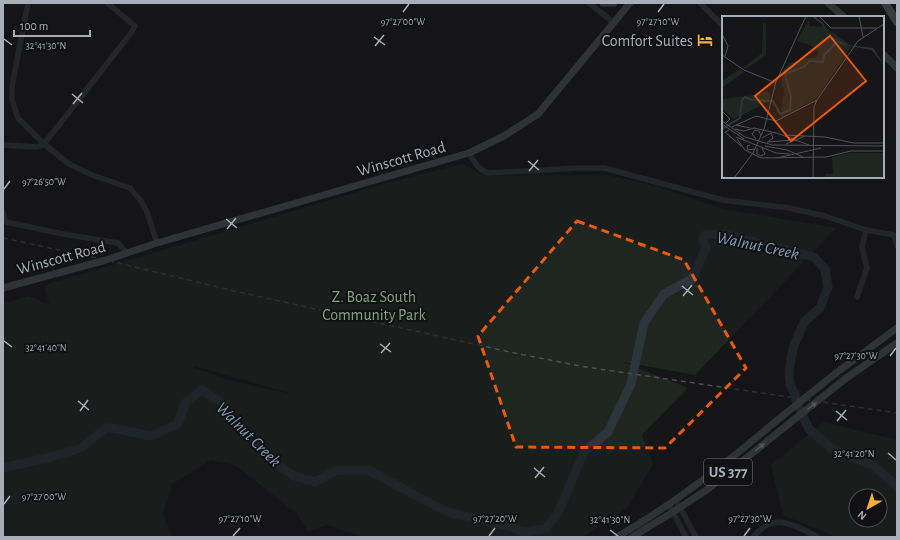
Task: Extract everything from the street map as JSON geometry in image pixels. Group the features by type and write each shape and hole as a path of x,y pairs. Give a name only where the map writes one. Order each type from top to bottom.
{"highway":[{"path":"885,3 897,22"},
{"path":"889,3 897,10"}],"main road":[{"path":"603,3 614,3"},
{"name":"Winscott Road","path":"3,288 469,153 504,136 535,116 630,3"},
{"path":"828,3 843,16"},
{"path":"884,55 897,68"},
{"name":"US 377","path":"617,537 669,505 702,482 836,373 897,328"},
{"name":"US 377","path":"632,537 708,489 845,379 897,342"}],"street":[{"path":"28,3 12,86 12,100 18,118 44,144 69,164 92,175 130,188 142,201 157,243"},
{"path":"3,145 36,147 44,144 135,26 107,3"},
{"path":"589,3 614,23"},
{"path":"700,3 722,25"},
{"path":"469,153 477,166 482,171 488,173 604,168 722,200 789,208 825,216 866,230 894,235 897,246"},
{"name":"Winscott Road","path":"3,212 5,221 63,234 118,243 127,253"},
{"path":"857,297 867,268 862,247 866,230"},
{"path":"676,500 696,537"},
{"path":"669,505 686,537"},
{"path":"753,537 763,526 776,522 787,522 818,537"}],"highlighted area":[{"path":"577,221 684,260 746,368 665,448 516,447 478,336"}],"green space":[{"name":"Z. Boaz South Community Park","path":"463,164 484,176 607,175 655,186 724,209 836,228 695,375 623,362 688,388 642,435 653,464 627,508 583,537 364,537 327,525 308,531 296,513 235,465 211,460 172,484 163,514 172,537 3,537 3,304 29,296 49,305 45,285 391,182","holes":["194,366 297,395 232,381 193,367"]},
{"path":"824,422 897,440 897,537 837,537 783,515 771,465"}],"waterway":[{"name":"Walnut Creek","path":"3,468 51,457 81,448 107,427 151,436 178,424 185,403 202,390 222,403 241,427 273,461 294,476 315,482 337,470 368,470 447,512 508,526 525,532 545,529 558,513 584,452 608,432 631,384 644,323 664,294 692,279 706,248 703,239 705,235 723,234 814,257 825,269 828,287 820,308 804,322 793,348 789,371 790,384 809,429 832,449 874,466 897,486"}],"railway":[{"path":"3,238 519,354 586,367 897,413"}],"place":[{"name":"Comfort Suites","path":"705,40"}]}
